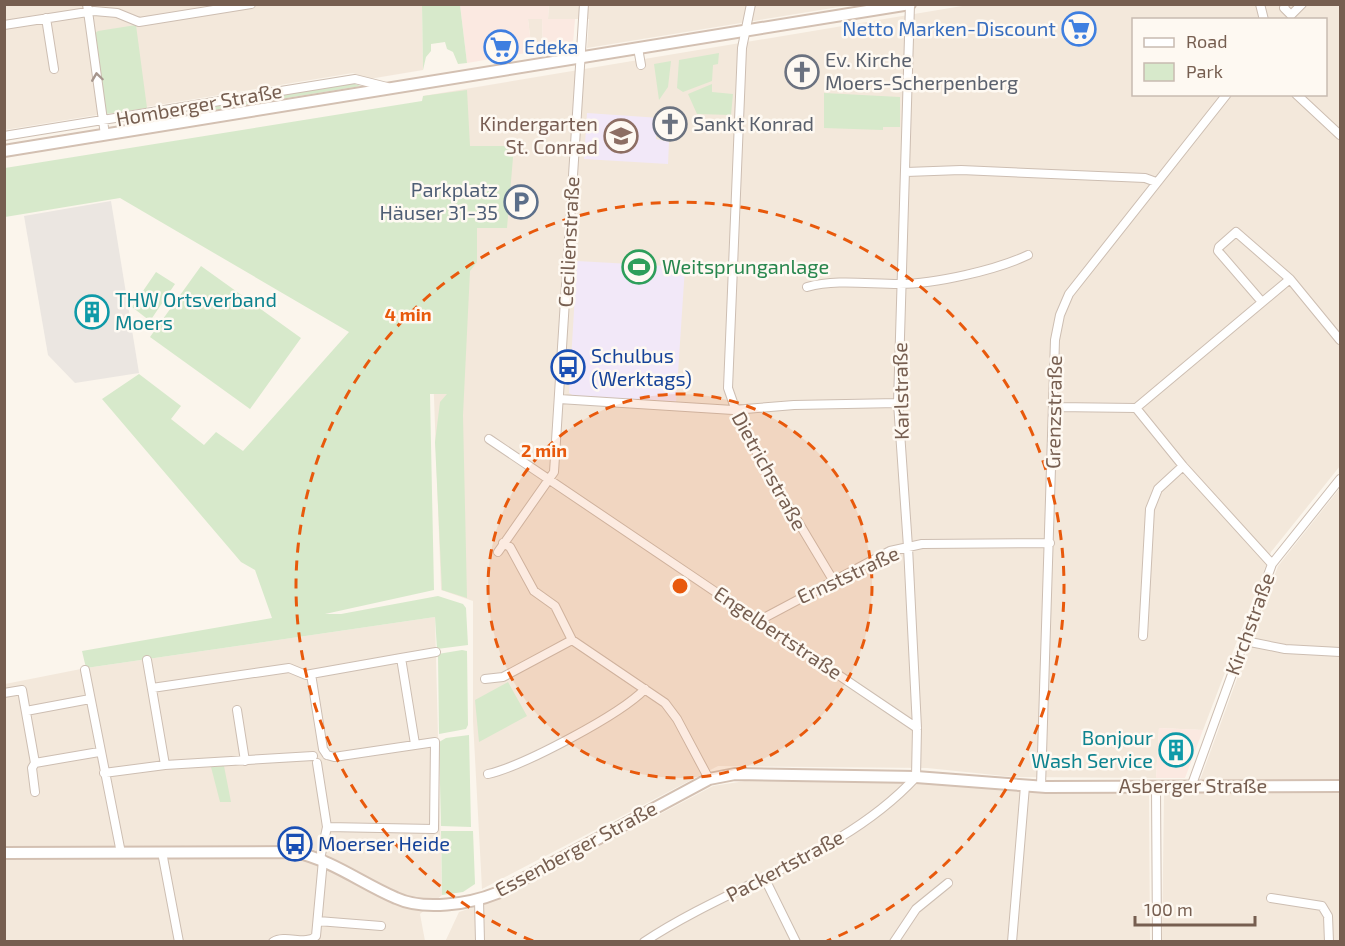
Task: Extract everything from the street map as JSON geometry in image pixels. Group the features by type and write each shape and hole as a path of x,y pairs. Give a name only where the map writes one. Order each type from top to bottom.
{"street":[{"path":"4,25 88,8 117,13 139,22 251,4"},
{"name":"Cecilienstraße","path":"549,478 554,472 584,4"},
{"name":"Dietrichstraße","path":"751,4 742,48 728,388 734,410 833,580"},
{"name":"Homberger Straße","path":"4,151 910,4"},
{"name":"Karlstraße","path":"910,4 898,403 917,728 916,777"},
{"path":"1285,4 1284,8 1291,15 1302,4"},
{"path":"88,8 105,135"},
{"path":"46,18 54,69"},
{"path":"638,48 641,65"},
{"name":"Homberger Straße","path":"4,136 355,79 392,88"},
{"name":"Grenzstraße","path":"1043,787 1055,340 1060,315 1069,294 1155,182 1225,96"},
{"path":"1298,96 1341,135"},
{"path":"906,172 961,170 1145,178 1155,182"},
{"path":"1262,302 1218,251 1233,233 1240,233 1290,279 1341,340"},
{"path":"807,287 823,282 901,284 925,282 1008,265 1028,255"},
{"path":"1055,407 1136,408 1290,279"},
{"path":"559,399 734,410 898,403"},
{"path":"1136,408 1183,466 1272,564"},
{"name":"Engelbertstraße","path":"489,439 917,728"},
{"path":"1143,636 1150,509 1158,489 1183,466"},
{"path":"498,552 549,478"},
{"name":"Kirchstraße","path":"1191,786 1272,564 1341,479"},
{"path":"503,543 510,547 534,591 555,606 572,640 665,703 677,719 709,779"},
{"name":"Ernststraße","path":"760,620 890,551 922,544 1050,543"},
{"path":"485,679 503,677 572,640"},
{"path":"1245,641 1285,649 1341,652"},
{"path":"152,688 289,668 306,675 436,652"},
{"path":"401,658 415,744"},
{"path":"147,660 165,765"},
{"path":"85,670 99,752 121,853"},
{"path":"311,674 325,752"},
{"path":"488,774 509,770 631,703 645,689"},
{"path":"4,693 22,690 35,763 32,768 35,792"},
{"path":"26,711 90,699"},
{"path":"237,710 245,761"},
{"path":"325,752 334,757 435,742 434,829 399,829 393,826 327,827"},
{"path":"35,763 99,752"},
{"path":"104,773 165,765 315,760 325,752"},
{"path":"273,942 279,938 314,939 318,921 322,859 327,827 315,760"},
{"name":"Essenberger Straße","path":"4,853 276,851 322,859 404,901 441,903 479,900 497,893 709,779 735,774 916,777 1043,787"},
{"name":"Packertstraße","path":"644,942 849,833 894,800 916,777"},
{"path":"1012,942 1025,786"},
{"name":"Asberger Straße","path":"1043,787 1341,786"},
{"path":"1156,787 1157,942"},
{"path":"162,852 178,942"},
{"path":"764,877 796,942"},
{"path":"894,942 916,909 948,883"},
{"path":"1271,898 1322,906 1328,916 1329,942"},
{"path":"479,900 480,942"},
{"path":"318,921 381,926"}],"shaded area":[{"path":"549,4 851,5 587,48 589,19 548,19"},
{"path":"5,5 422,5 423,70 369,79 353,73 5,130"},
{"path":"460,5 549,5 548,19 575,19 573,43 570,46 543,50 542,19 528,19 532,52 467,63"},
{"path":"968,5 1340,5 1340,466 1271,552 1203,730 1159,728 1156,778 1014,777 927,768 718,766 482,889 473,721 473,601 441,590 423,96"},
{"path":"528,19 542,19 543,51 532,52"},
{"name":"Kindergarten St. Conrad","path":"587,113 660,118 656,139 669,142 668,164 584,159"},
{"path":"111,201 139,373 75,383 48,355 24,216"},
{"path":"577,261 685,267 676,403 574,396 569,393"},
{"path":"1340,488 1340,941 1162,942 1164,794 1195,794 1278,566"},
{"path":"435,617 442,895 420,914 425,941 5,942 5,684 86,668"},
{"path":"1159,728 1203,730 1185,778 1156,778"},
{"path":"745,781 961,783 1031,792 1149,793 1150,941 445,942 459,912 502,898 713,786"}],"green space":[{"path":"422,5 460,5 467,63 458,64 453,52 447,49 445,42 431,44 431,51 426,57 423,70"},
{"path":"136,25 147,108 106,114 94,34 98,31"},
{"path":"719,53 718,64 713,65 712,81 683,92 677,88 679,60"},
{"path":"671,61 668,87 659,100 654,64"},
{"path":"352,83 361,86 206,111 196,109"},
{"path":"712,84 712,92 733,94 731,115 697,114 688,94"},
{"path":"467,90 470,146 514,146 507,228 477,228 477,262 470,271 463,415 467,598 442,590 435,442 440,402 447,394 430,394 434,590 325,614 341,614 438,596 463,604 466,608 468,645 437,649 435,617 86,668 82,651 272,618 255,570 241,562 102,399 139,374 181,406 171,419 204,445 216,432 243,451 349,332 120,198 5,217 5,168 422,101 423,96"},
{"path":"824,93 900,97 900,127 883,127 883,130 824,128"},
{"path":"201,266 301,338 250,409 150,337"},
{"path":"156,272 175,284 150,321 132,307"},
{"path":"467,651 468,725 466,729 439,734 438,654"},
{"path":"508,682 527,716 479,742 475,700"},
{"path":"469,735 471,827 441,826 439,742 446,738"},
{"path":"224,766 231,802 220,802 211,767"},
{"path":"441,831 473,831 475,884 463,892 442,895"}],"place":[{"name":"Netto Marken-Discount","path":"1079,29"},
{"name":"Edeka","path":"501,47"},
{"name":"Ev. Kirche Moers-Scherpenberg","path":"802,72"},
{"name":"Sankt Konrad","path":"670,124"},
{"name":"Kindergarten St. Conrad","path":"621,136"},
{"name":"Parkplatz Häuser 31-35","path":"521,202"},
{"name":"Weitsprunganlage","path":"639,267"},
{"name":"THW Ortsverband Moers","path":"92,312"},
{"name":"Schulbus (Werktags)","path":"568,367"},
{"name":"Bonjour Wash Service","path":"1176,750"},
{"name":"Moerser Heide","path":"295,844"}]}
